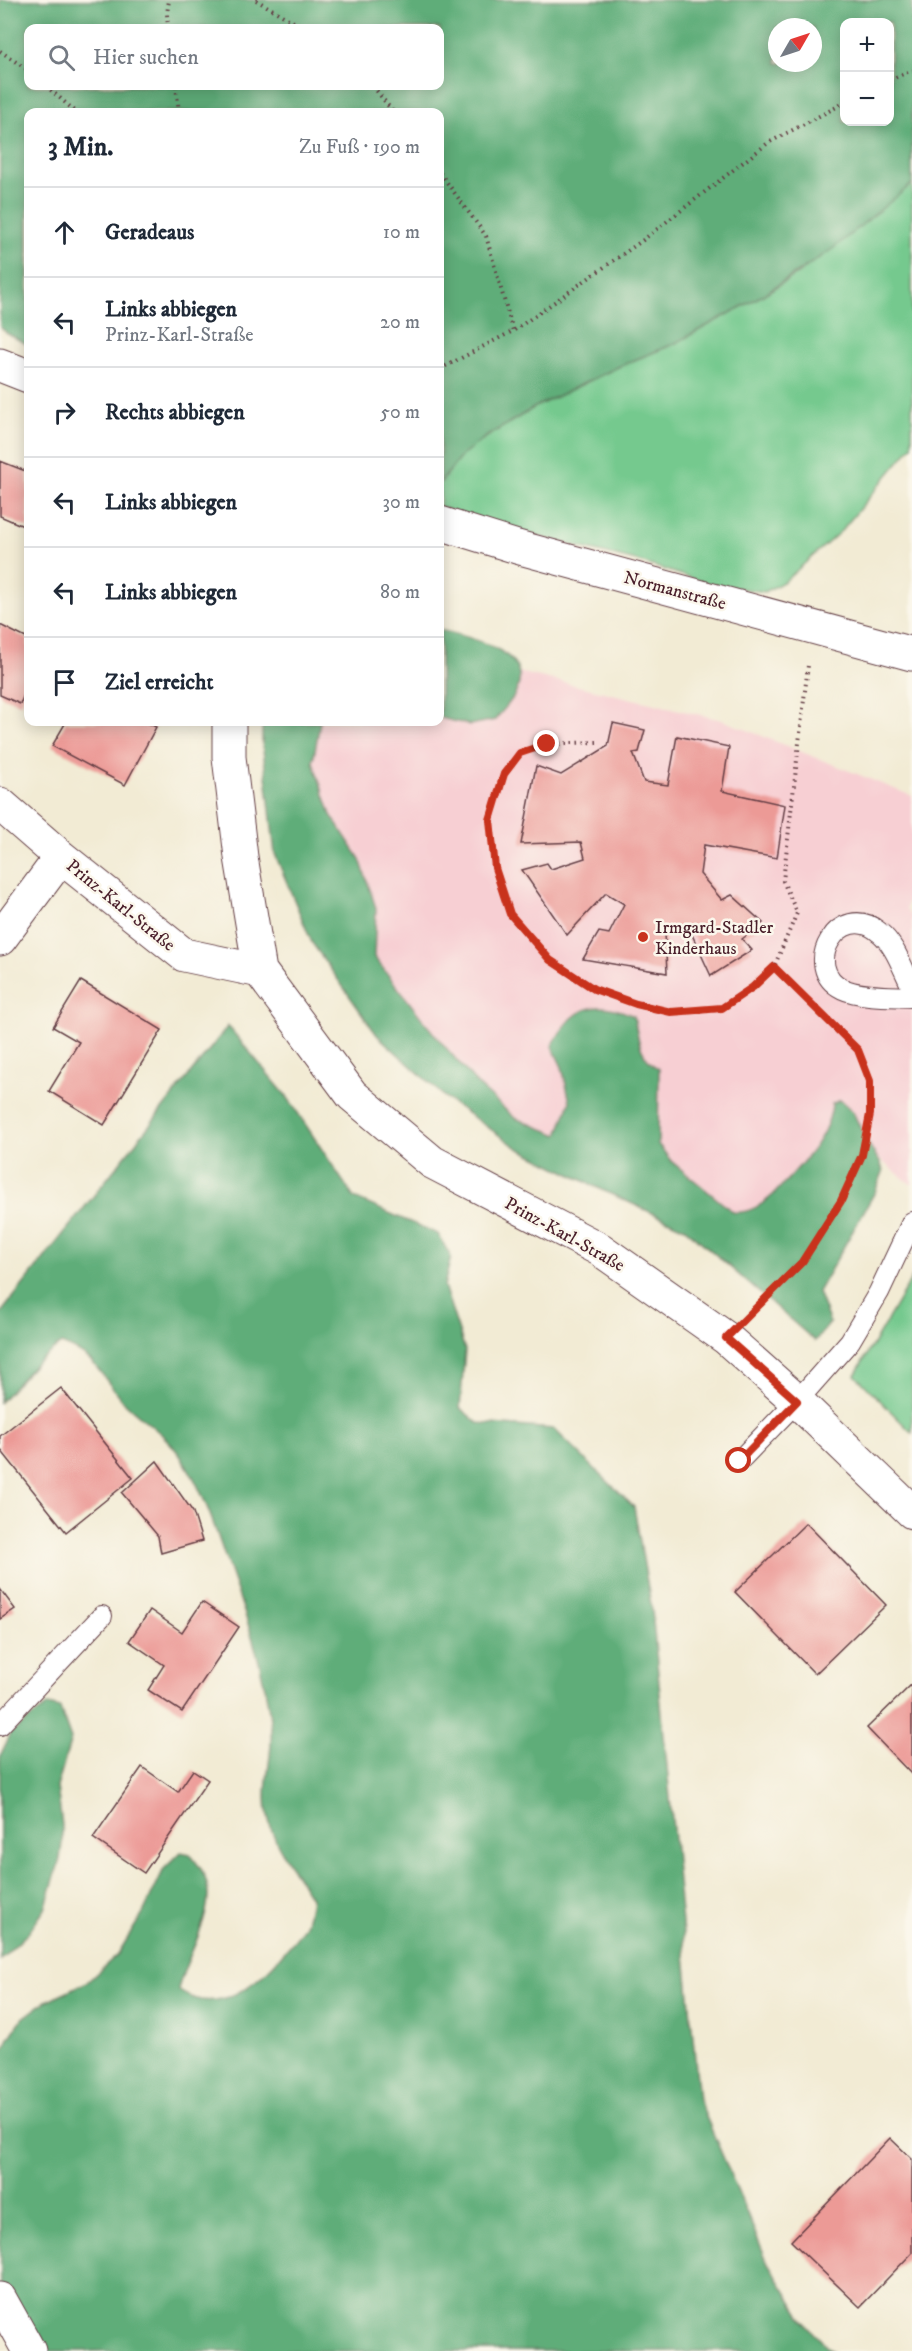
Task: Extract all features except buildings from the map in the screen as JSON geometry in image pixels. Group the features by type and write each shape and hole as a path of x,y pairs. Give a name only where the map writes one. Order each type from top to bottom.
{"street":[{"path":"0,365 24,374"},
{"name":"Normanstraße","path":"444,524 517,547 912,654"},
{"name":"Prinz-Karl-Straße","path":"229,726 230,757 241,857 260,971 352,1095 432,1162 601,1250 726,1338 797,1401 912,1512"},
{"name":"Prinz-Karl-Straße","path":"0,804 61,857 184,955 260,971"},
{"path":"0,939 61,857"},
{"path":"0,2299 29,2351"}],"lane":[{"path":"912,987 888,940 871,926 848,925 829,939 824,961 833,982 842,989 912,997"},
{"path":"739,1461 797,1401 850,1341 879,1292 912,1222"},
{"path":"0,1725 102,1616"}],"path":[{"path":"168,24 169,0"},
{"path":"256,0 297,24"},
{"path":"0,51 24,67"},
{"path":"894,78 912,70"},
{"path":"51,90 71,108"},
{"path":"176,90 179,108"},
{"path":"376,90 390,108"},
{"path":"444,367 513,331 643,240 768,143 840,105"},
{"path":"444,178 486,236 513,331"},
{"path":"597,742 547,744 520,753 504,774 490,820 495,868 510,914 550,960 594,989 636,1004 671,1012 722,1008 753,987 774,967 797,913 783,881 812,626"},
{"path":"774,967 806,999"},
{"path":"726,1338 802,1262 841,1201 862,1155 870,1114 870,1081 858,1050 819,1013"}],"shaded area":[{"name":"Irmgard-Stadler Kinderhaus","path":"519,672 722,720 912,796 912,887 906,909 912,917 912,1185 856,1141 773,1195 766,1202 741,1213 733,1212 670,1161 658,1144 659,1070 558,1135 516,1118 477,1084 431,1030 374,957 376,908 360,859 331,815 313,762 319,726 444,726 444,719 470,725 518,690"}],"green space":[{"path":"0,0 912,0 912,184 830,251 761,296 674,344 622,365 535,407 487,436 463,454 444,478 444,108 24,108 24,343 0,327"},
{"path":"912,184 912,446 842,530 785,581 765,592 710,584 640,562 507,529 444,508 444,478 463,454 477,443 535,407 622,365 674,344 799,273"},
{"path":"444,631 494,647 515,665 519,676 515,694 495,720 470,725 444,719"},
{"path":"262,726 319,726 313,762 331,815 360,859 376,908 374,957 477,1084 515,1118 558,1135 570,1102 562,1067 552,1046 567,1023 576,1015 595,1007 620,1010 634,1016 643,1053 659,1069 658,1144 671,1161 733,1212 744,1212 759,1205 773,1195 792,1175 818,1142 830,1117 832,1104 840,1100 853,1112 883,1172 875,1192 818,1292 830,1323 815,1341 685,1228 518,1148 448,1100 377,1035 312,943 275,854"},
{"path":"228,1026 288,1098 354,1198 438,1234 451,1257 444,1286 465,1350 460,1408 478,1423 554,1429 634,1507 652,1610 699,2100 768,2263 808,2327 832,2351 29,2351 0,2299 0,2058 9,2038 22,2019 46,2001 87,1982 118,1954 143,1913 164,1869 181,1852 190,1854 202,1870 207,1887 208,1901 205,1916 178,1990 193,1998 223,1999 251,1985 275,1963 298,1936 305,1925 310,1905 311,1898 281,1850 270,1825 266,1796 271,1728 259,1662 216,1530 187,1466 167,1440 121,1399 89,1359 61,1344 36,1363 0,1402 0,1314"},
{"path":"912,1278 912,1433 855,1375"},
{"path":"48,1705 60,1708 71,1739 57,1787 62,1825 60,1859 45,1909 29,1932 0,1960 0,1756 11,1733"}],"place":[{"name":"Irmgard-Stadler Kinderhaus","path":"643,937"}],"route":[{"path":"547,744 520,753 504,774 490,820 495,868 510,914 550,960 594,989 636,1004 671,1012 722,1008 753,987 774,967 858,1050 870,1081 870,1114 862,1155 841,1201 802,1262 726,1338 797,1401 739,1461"}]}
